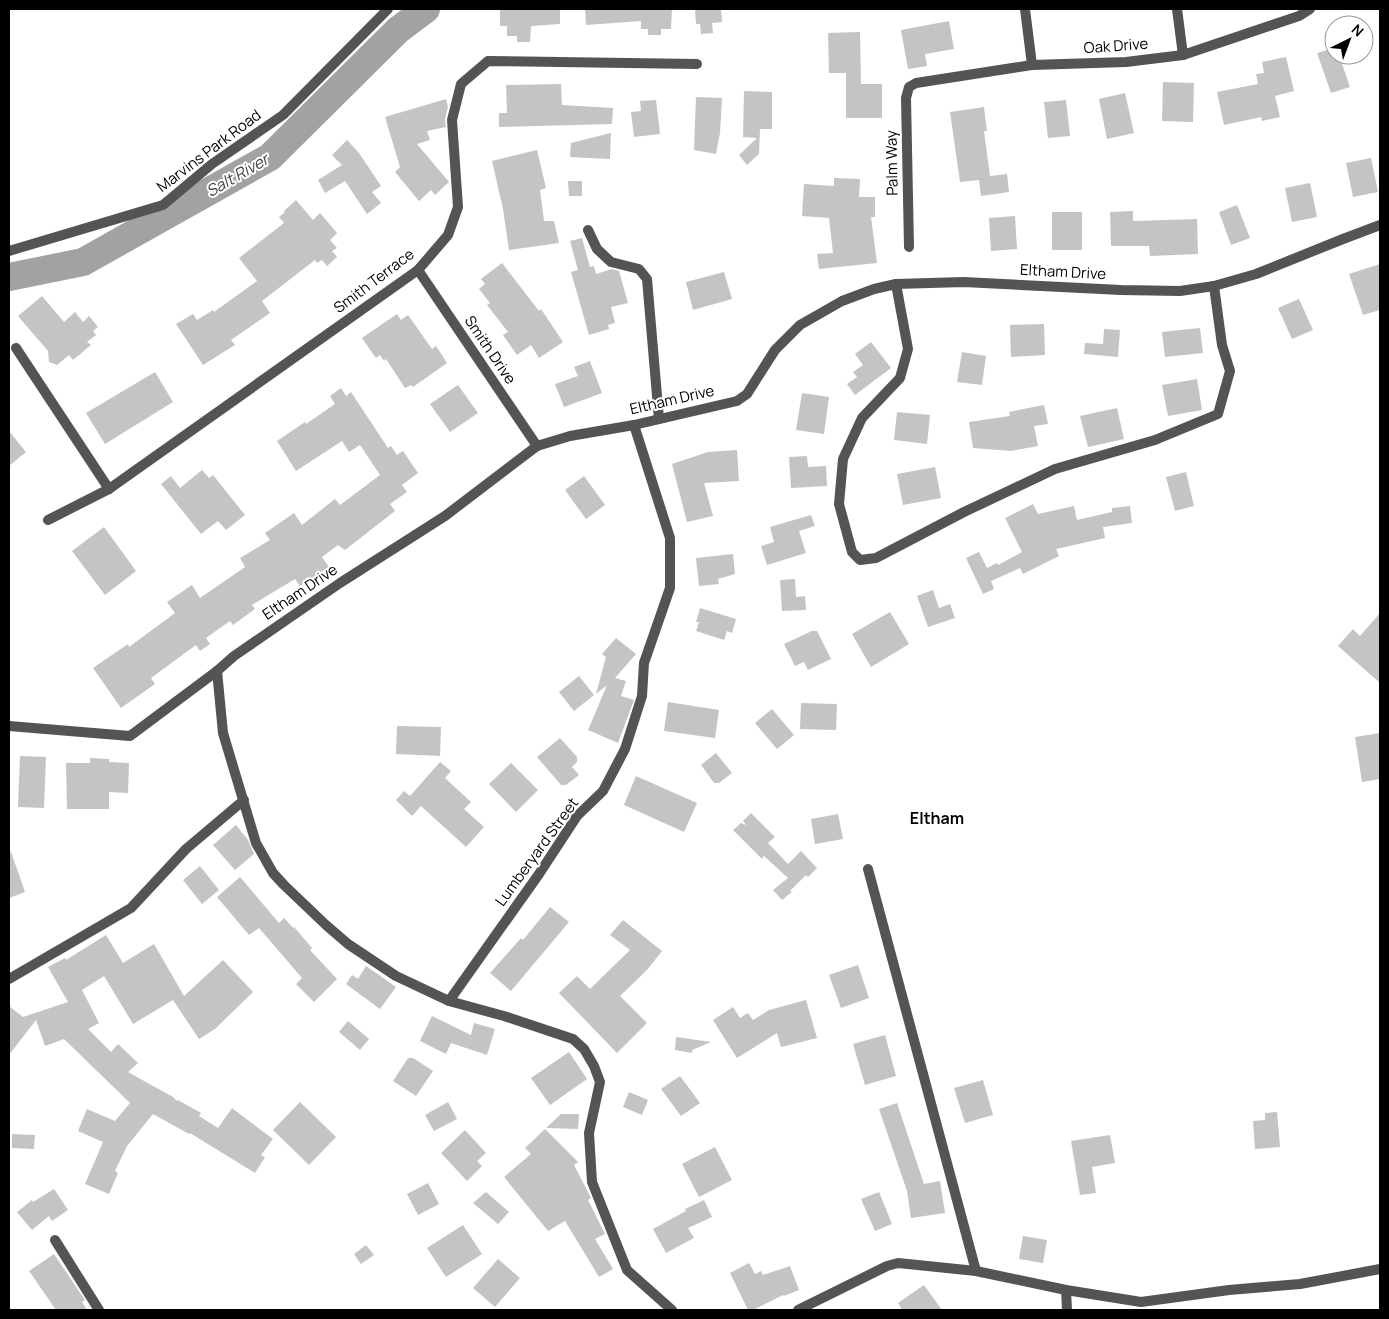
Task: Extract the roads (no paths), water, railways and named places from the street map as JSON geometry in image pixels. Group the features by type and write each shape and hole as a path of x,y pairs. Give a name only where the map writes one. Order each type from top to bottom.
{"street":[{"name":"Marvins Park Road","path":"9,251 163,205 212,164 283,115 388,9"},
{"path":"1025,9 1032,65"},
{"path":"1177,9 1183,55"},
{"name":"Oak Drive","path":"916,82 1032,65 1126,62 1183,55 1299,16 1310,9"},
{"name":"Smith Terrace","path":"48,520 110,489 418,270 448,235 458,207 452,120 461,84 488,61 697,64"},
{"name":"Palm Way","path":"910,247 906,98 909,87 916,82"},
{"name":"Eltham Drive","path":"9,726 130,736 217,671 234,656 340,583 445,516 536,446 570,436 634,425 737,401 747,394 775,350 800,325 842,301 874,289 896,284 964,282 1180,291 1214,286 1256,274 1380,226"},
{"path":"588,230 597,250 611,262 638,270 647,279 659,419"},
{"name":"Smith Drive","path":"418,270 536,446"},
{"path":"896,284 908,349 900,378 862,418 844,459 840,504 852,552 860,560 876,558 964,512 1055,469 1155,440 1218,414 1230,371 1222,345 1214,286"},
{"path":"16,348 110,489"},
{"name":"Lumberyard Street","path":"448,1001 539,874 577,816 603,791 628,740 642,696 644,663 670,588 670,538 634,425"},
{"path":"217,671 222,733 256,844 273,873 302,903 348,944 396,976 448,1001 573,1039 584,1049 594,1066 600,1082 589,1134 592,1182 626,1270 672,1310"},
{"path":"9,980 131,908 186,849 244,800"},
{"path":"868,869 976,1271"},
{"path":"55,1240 99,1310"},
{"path":"798,1310 887,1266 898,1263 976,1271 1066,1290 1141,1302 1229,1290 1300,1284 1380,1269"},
{"path":"1066,1290 1067,1310"}],"waterway":[{"name":"Salt River","path":"9,277 83,262 270,157 398,30 426,9"}],"district":[{"name":"Eltham","path":"937,818"}]}
